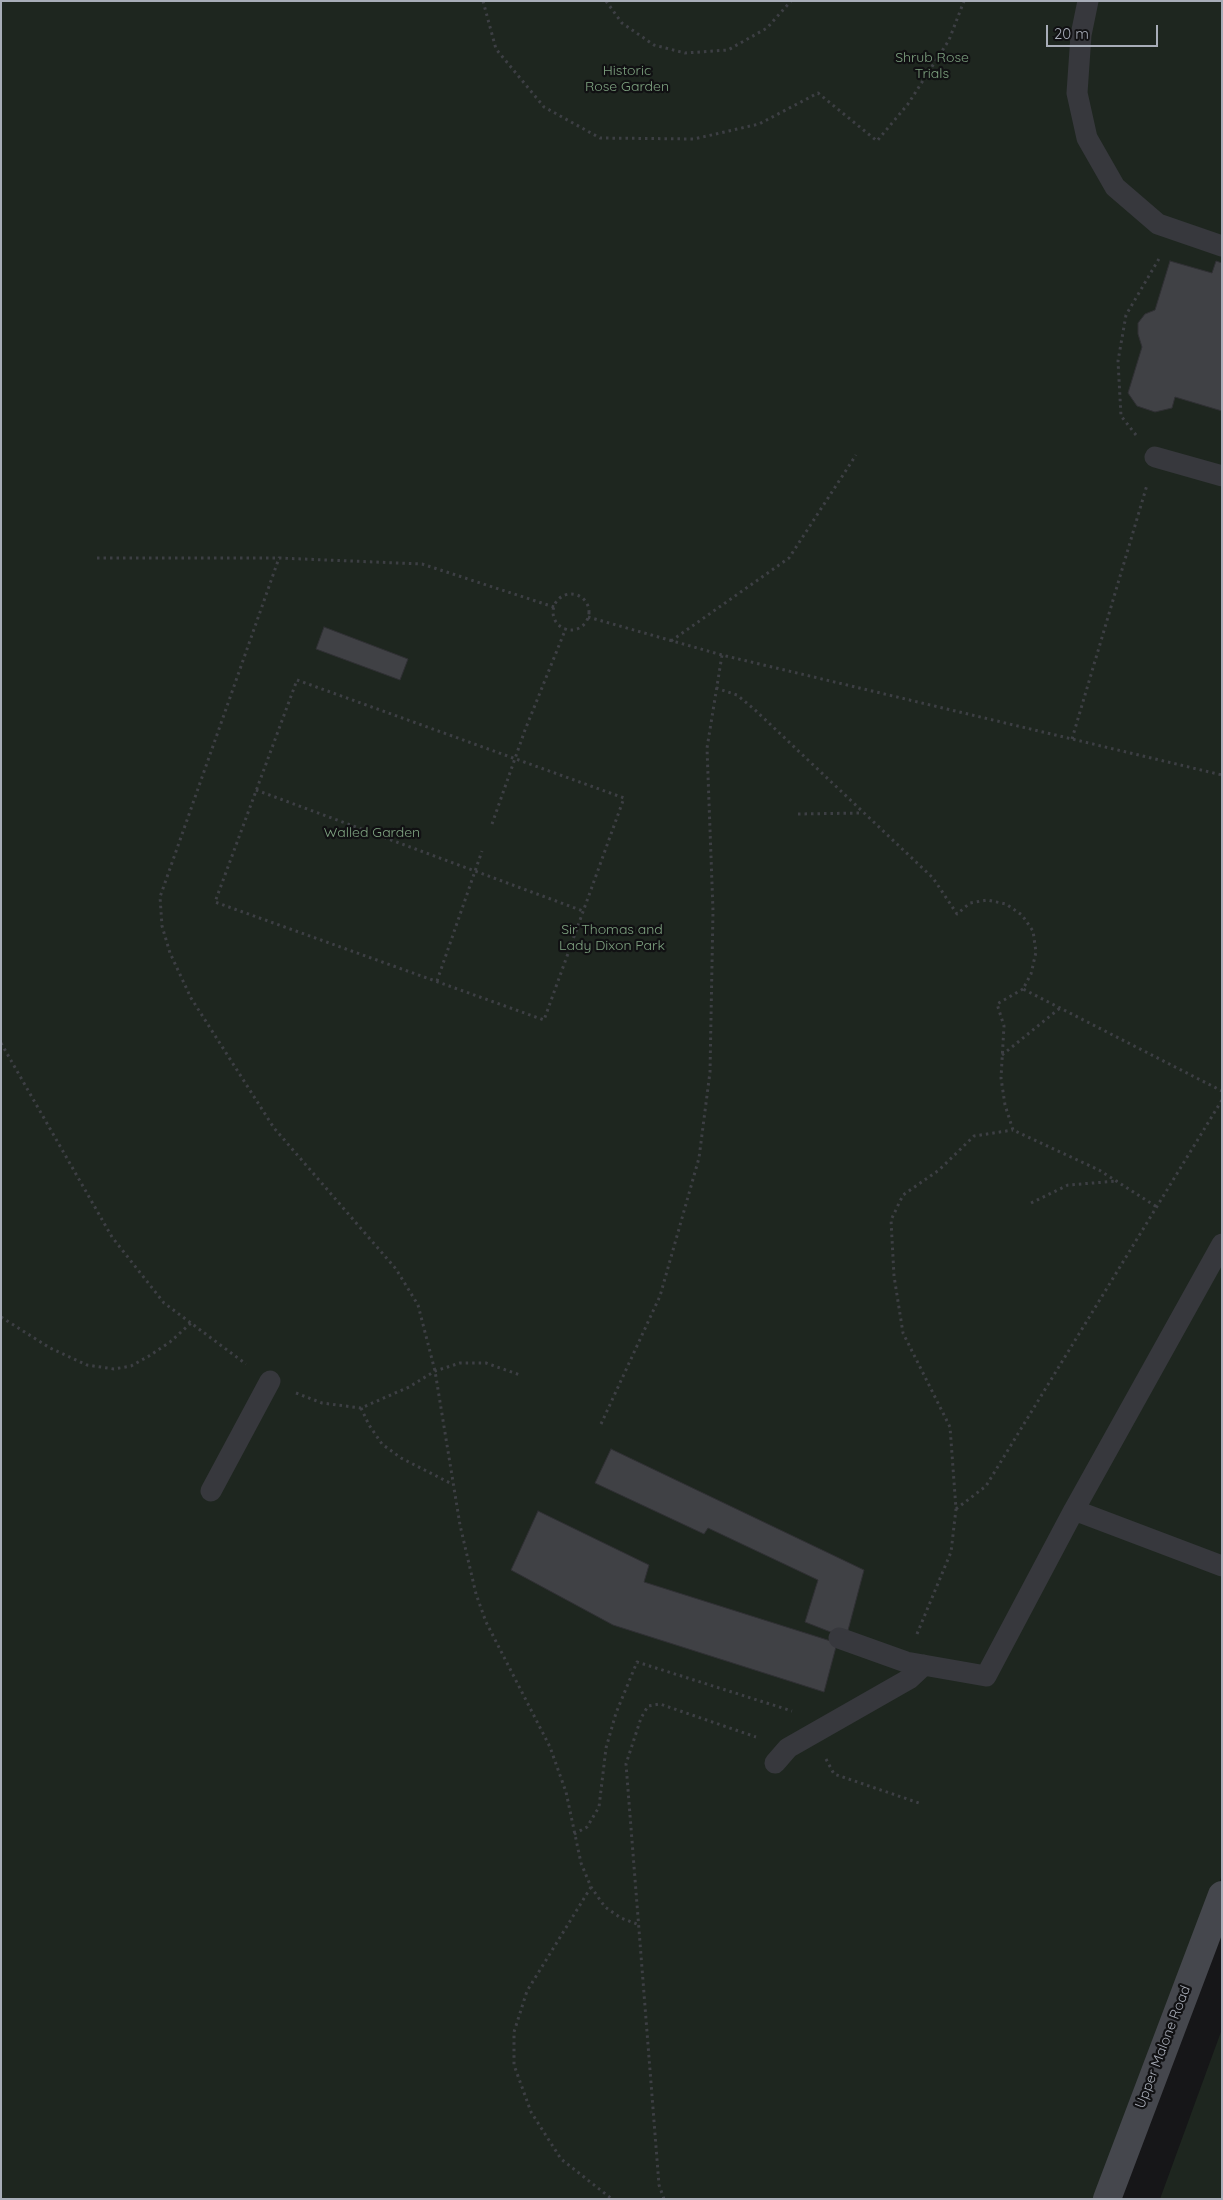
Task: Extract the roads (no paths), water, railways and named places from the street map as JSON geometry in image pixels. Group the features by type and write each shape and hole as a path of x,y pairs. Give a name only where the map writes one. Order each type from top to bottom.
{"main road":[{"name":"Upper Malone Road","path":"1107,2199 1222,1895"}],"lane":[{"path":"1088,1 1081,35 1077,93 1088,138 1115,187 1158,224 1222,246"},
{"path":"1156,457 1222,476"},
{"path":"839,1638 915,1663 986,1676 1074,1510 1222,1244"},
{"path":"211,1491 270,1382"},
{"path":"1074,1510 1222,1566"},
{"path":"781,1755 909,1679 915,1663"}],"park label":[{"name":"Shrub Rose Trials","path":"932,66"},
{"name":"Historic Rose Garden","path":"627,79"},
{"name":"Walled Garden","path":"372,833"},
{"name":"Sir Thomas and Lady Dixon Park","path":"612,938"}]}
